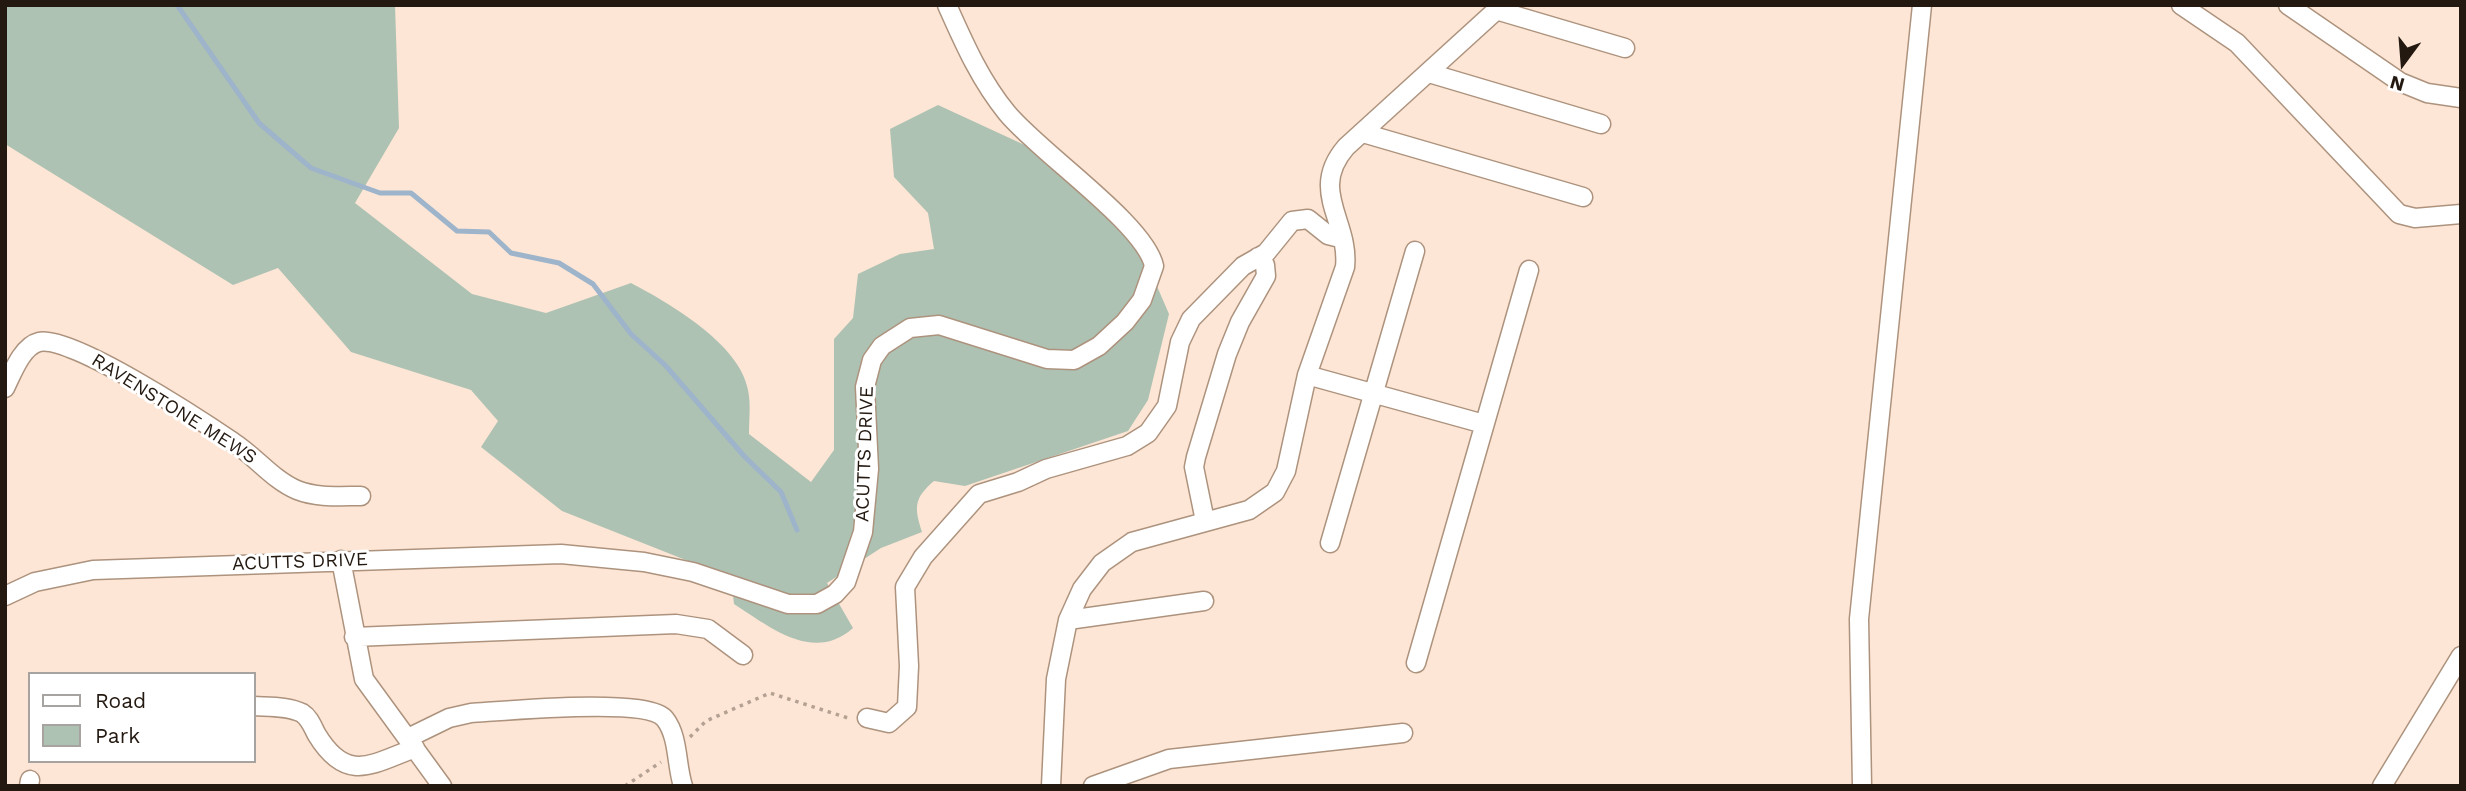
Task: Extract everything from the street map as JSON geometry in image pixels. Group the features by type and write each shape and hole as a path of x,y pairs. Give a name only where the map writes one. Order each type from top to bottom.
{"street":[{"name":"ACUTTS DRIVE","path":"5,596 35,582 93,570 561,554 599,557 693,572 788,604 805,606 823,602 835,594 850,575 863,532 869,469 865,387 872,360 882,346 910,328 939,325 1047,359 1074,360 1111,337 1142,300 1154,266 1147,246 1134,230 1008,114 968,53 947,5"},
{"path":"1862,786 1859,619 1922,5"},
{"path":"2181,5 2237,43 2399,214 2415,218 2461,214"},
{"path":"2288,5 2400,82 2427,93 2461,99"},
{"path":"1051,786 1056,679 1068,620 1090,576 1112,555 1142,538 1249,510 1275,492 1286,471 1307,375 1342,278 1346,259 1330,191 1329,172 1340,154 1499,8 1625,48"},
{"path":"1429,73 1601,124"},
{"path":"1363,133 1583,197"},
{"path":"867,718 889,723 907,706 907,581 966,506 979,494 1018,482 1046,468 1127,446 1148,433 1167,406 1180,342 1191,319 1242,266 1271,248 1288,223 1298,219 1311,220 1328,235 1340,238"},
{"path":"1330,543 1415,251"},
{"path":"1205,522 1194,467 1196,457 1227,354 1240,322 1266,276 1265,265 1258,257"},
{"path":"1416,663 1529,270"},
{"name":"RAVENSTONE MEWS","path":"5,388 25,352 37,342 55,341 108,366 233,442 290,487 321,496 361,496"},
{"path":"1307,375 1484,424"},
{"path":"341,560 354,637 368,688 442,786"},
{"path":"1068,620 1204,601"},
{"path":"354,637 676,624 708,629 743,655"},
{"path":"2382,786 2461,656"},
{"path":"256,706 287,709 303,714 331,754 349,766 369,765 458,715 631,707 654,710 663,717 673,732 683,786"},
{"path":"1093,786 1169,759 1403,733"}],"path":[{"path":"625,786 676,752 706,720 770,693 848,719 867,718"}],"green space":[{"path":"5,5 395,5 399,128 355,203 472,294 546,313 631,283 664,302 701,327 732,357 748,390 749,434 811,482 834,450 834,339 853,318 858,274 900,254 934,249 928,213 894,177 890,129 938,105 1029,147 1140,247 1169,314 1148,400 1128,431 965,486 934,481 919,498 917,509 922,532 881,548 827,583 853,628 838,638 823,642 793,638 734,604 731,578 562,511 481,447 498,421 471,390 351,352 278,268 233,285 5,144"}],"waterway":[{"path":"177,5 259,123 311,168 380,193 411,193 457,231 489,232 511,253 559,263 593,284 631,334 665,365 744,456 781,492 797,530"}]}
